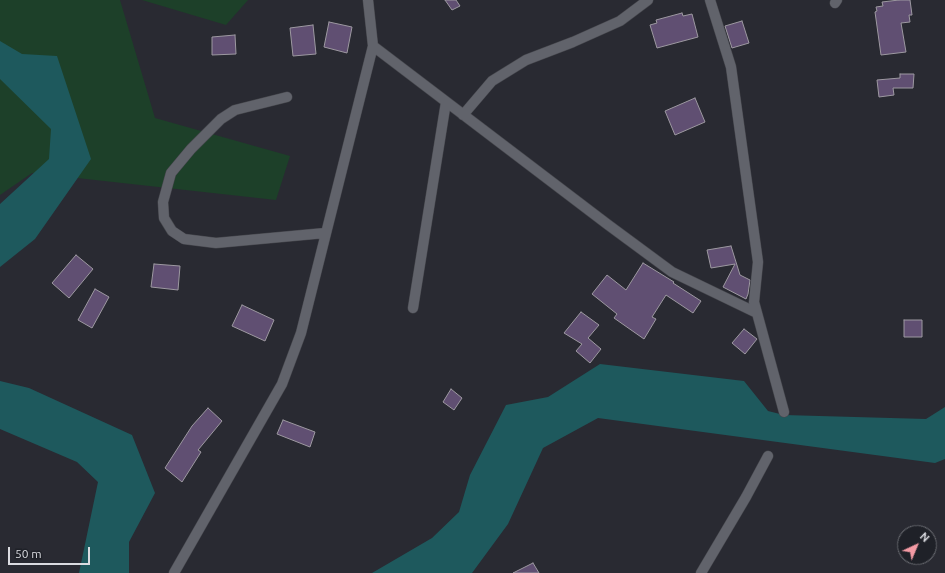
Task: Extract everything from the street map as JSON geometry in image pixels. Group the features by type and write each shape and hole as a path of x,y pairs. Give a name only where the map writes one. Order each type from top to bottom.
{"street":[{"path":"174,573 282,384 300,333 372,46 368,0"},
{"path":"463,115 492,81 526,60 573,42 620,21 648,0"},
{"path":"710,0 731,66 758,262 754,302 784,412"},
{"path":"372,46 672,272 758,313"},
{"path":"287,97 235,110 221,119 191,149 171,174 163,202 164,218 172,231 184,239 216,243 325,233"},
{"path":"413,308 446,102"},
{"path":"701,573 768,456"}],"green space":[{"path":"0,0 120,0 155,118 290,156 276,200 32,173 0,195"},
{"path":"142,0 248,0 226,25"}],"water":[{"path":"0,41 22,54 57,56 91,159 35,239 0,267 0,204 49,159 51,129 0,79"},
{"path":"600,364 744,381 768,411 784,415 926,419 945,407 945,459 935,463 598,418 543,448 508,524 472,573 372,573 432,538 459,512 470,475 506,405 548,397"},
{"path":"0,381 29,388 132,435 155,493 129,542 129,573 79,573 98,482 77,462 0,429"}],"building":[{"path":"445,0 456,0 460,6 452,10"},
{"path":"910,0 912,15 909,15 910,22 901,23 906,52 881,55 875,12 877,11 876,7 883,6 882,2"},
{"path":"682,13 683,16 692,14 698,37 657,48 650,25 657,23 656,20"},
{"path":"742,21 749,43 732,48 725,26"},
{"path":"329,22 352,27 347,53 324,47"},
{"path":"313,25 316,54 293,56 290,28"},
{"path":"235,35 236,54 212,55 212,37"},
{"path":"900,74 914,74 913,88 893,88 894,95 879,97 877,80 900,78"},
{"path":"695,98 705,122 675,135 665,111"},
{"path":"731,246 740,275 750,280 746,299 723,287 735,264 711,268 707,250"},
{"path":"76,255 93,269 69,298 52,283"},
{"path":"643,263 701,301 693,313 666,295 652,317 656,319 644,339 614,318 617,314 592,294 607,275 626,290"},
{"path":"154,264 180,266 178,290 151,287"},
{"path":"95,289 109,297 92,328 78,320"},
{"path":"242,305 274,320 265,341 232,326"},
{"path":"581,312 599,325 588,338 601,349 590,363 576,351 582,344 564,333"},
{"path":"904,320 922,320 922,337 904,337"},
{"path":"744,329 757,339 745,354 732,343"},
{"path":"451,389 462,398 454,410 443,402"},
{"path":"208,408 222,421 198,450 201,452 182,482 165,468 192,426"},
{"path":"283,420 315,432 310,447 277,434"},
{"path":"533,563 539,573 513,573"}]}
